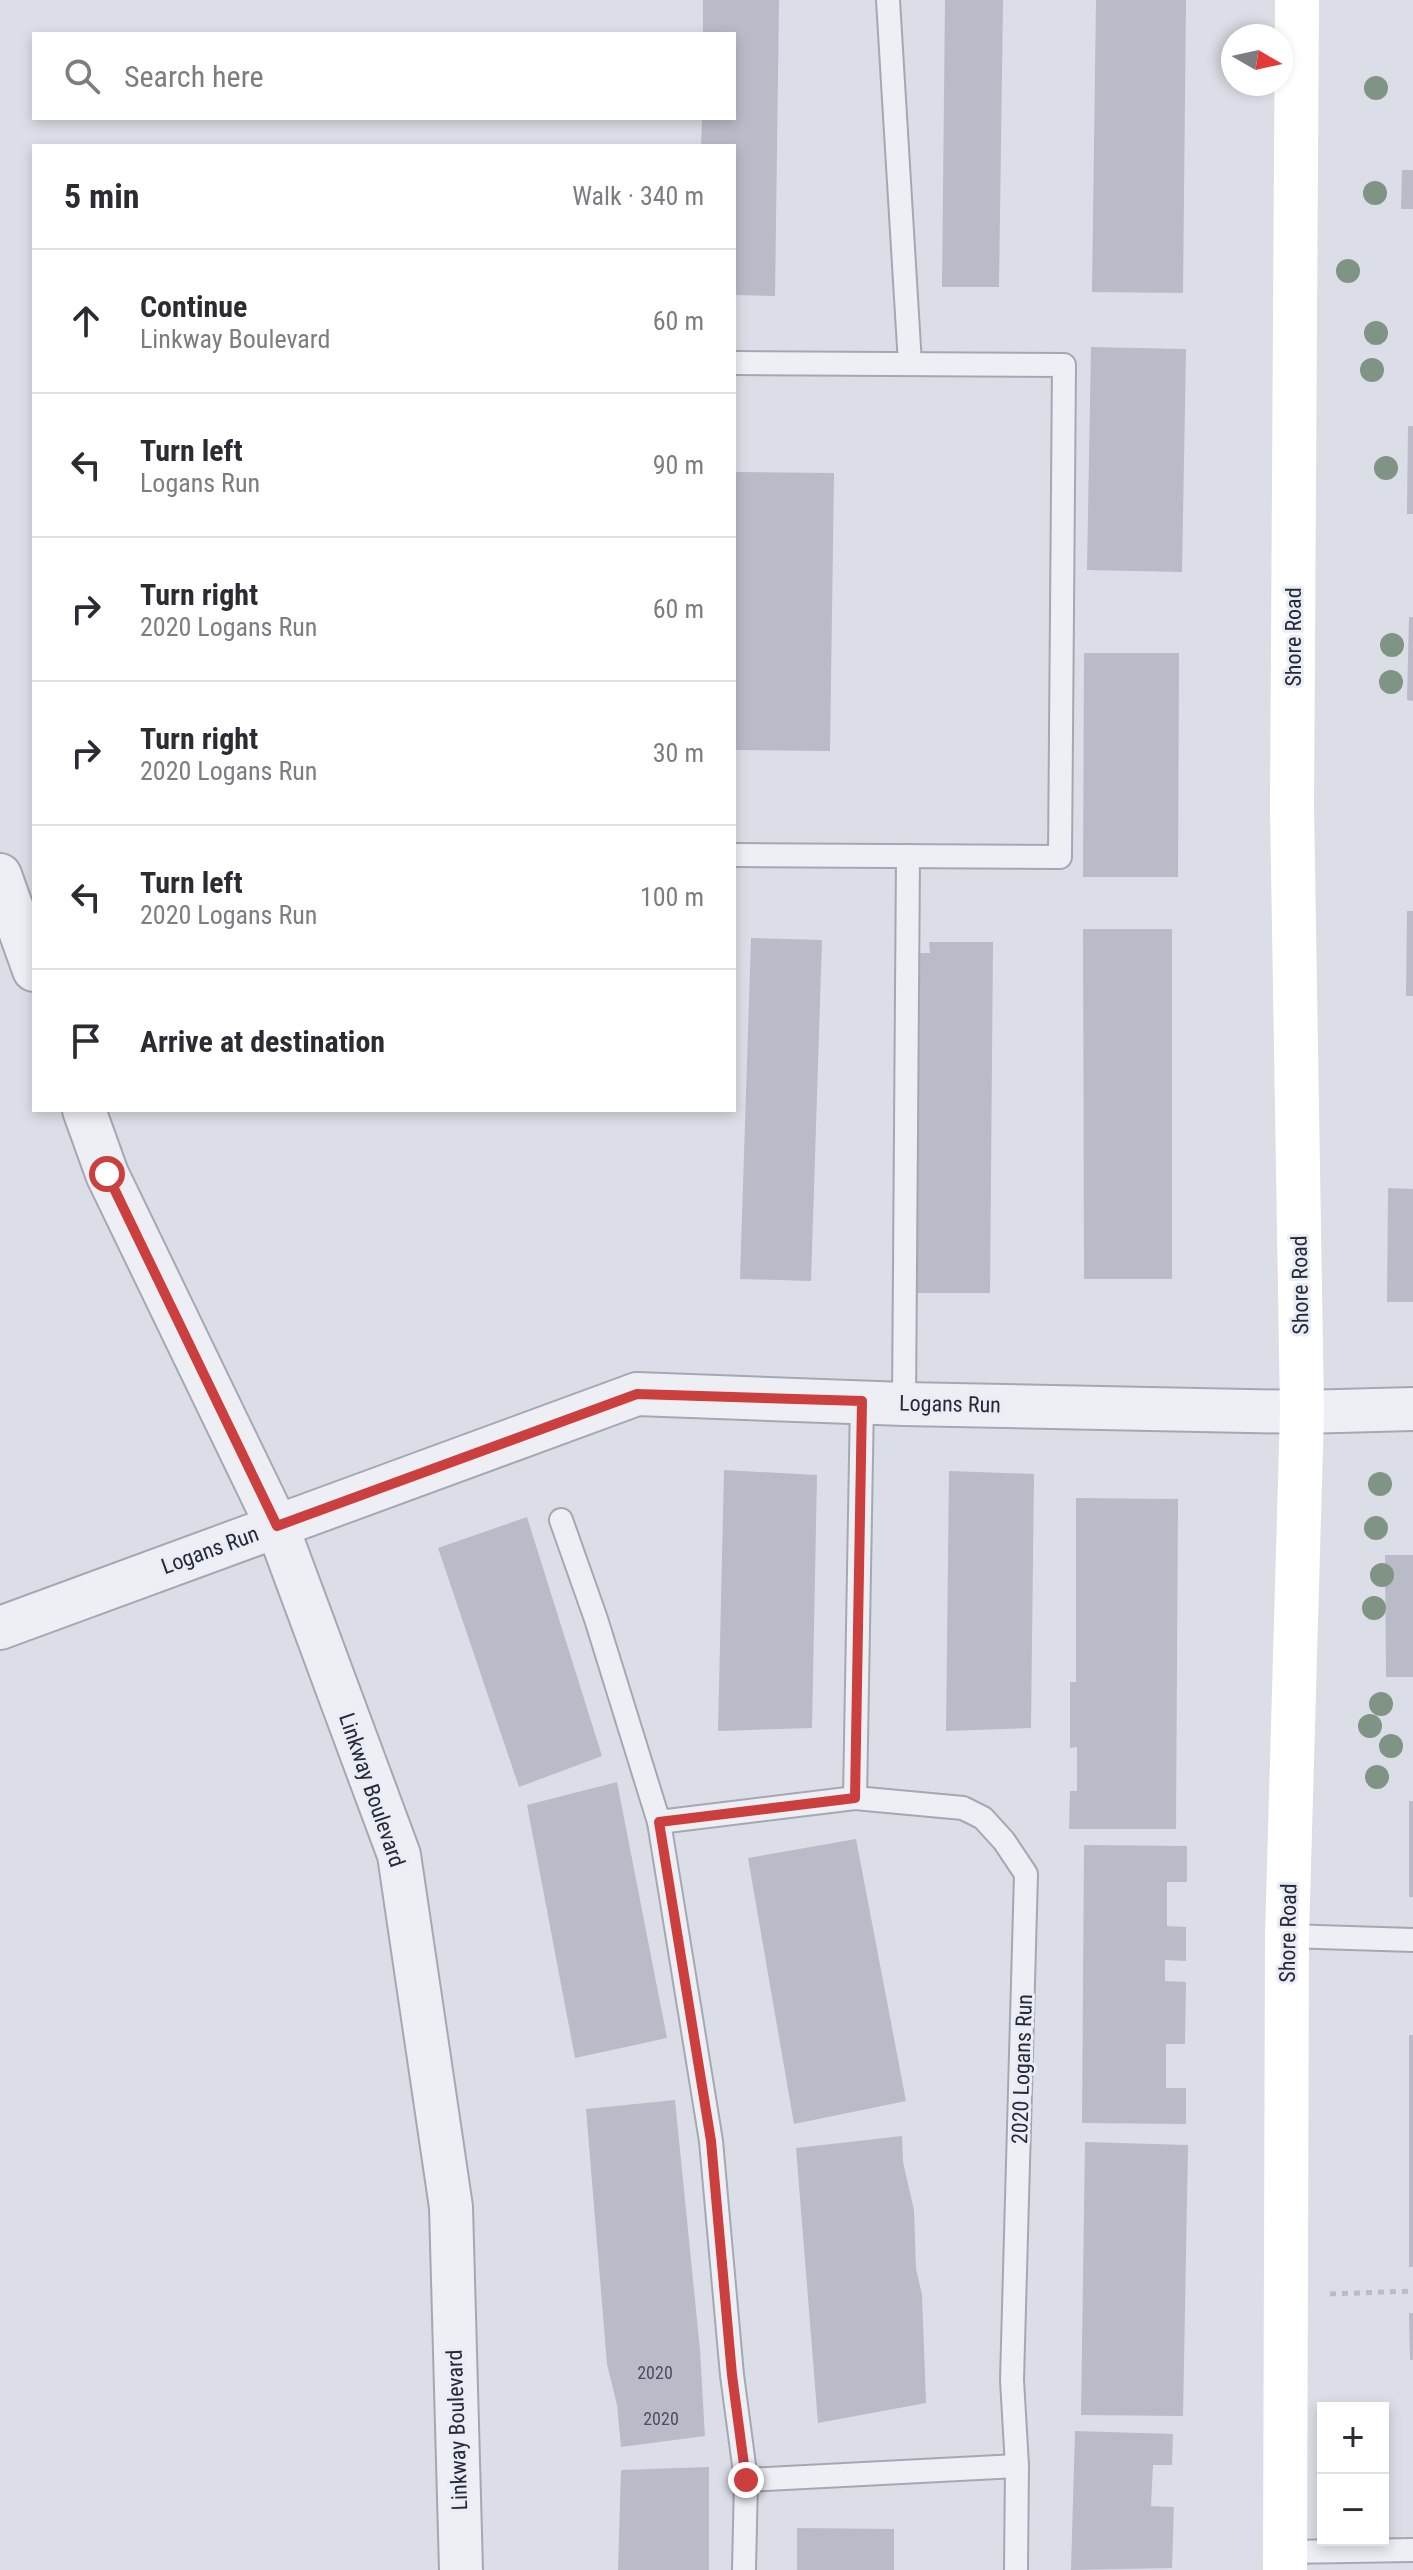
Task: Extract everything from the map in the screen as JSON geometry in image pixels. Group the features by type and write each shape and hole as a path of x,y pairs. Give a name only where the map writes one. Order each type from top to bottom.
{"street":[{"name":"Shore Road","path":"1285,2561 1287,1936 1302,1412 1292,806 1297,0"},
{"path":"0,875 32,964"},
{"name":"Linkway Boulevard","path":"85,1112 107,1174 277,1526 399,1855 451,2207 461,2570"},
{"name":"Logans Run","path":"0,1628 637,1394 904,1404 1302,1412 1413,1409"}],"lane":[{"path":"888,0 910,364"},
{"path":"736,363 1064,365 1060,857 736,855"},
{"path":"904,1404 908,856"},
{"path":"855,1798 862,1401"},
{"path":"561,1520 596,1619 659,1822 711,2141 732,2375 746,2480 744,2570"},
{"name":"2020 Logans Run","path":"659,1822 855,1798 963,1808 983,1818 1004,1841 1026,1874 1012,2380 1017,2466 1016,2570"},
{"path":"1287,1936 1413,1940"},
{"path":"746,2480 1017,2466"},
{"path":"1285,2561 1413,2550"}],"path":[{"path":"1285,2295 1413,2291"}],"building":[{"path":"703,0 779,0 775,296 736,295 736,144 701,144 702,120 736,120 736,32 703,32"},
{"path":"945,0 1003,0 999,287 942,287"},
{"path":"1096,0 1186,0 1183,293 1092,292"},
{"path":"1402,170 1413,170 1413,209 1401,209"},
{"path":"1091,347 1186,349 1182,572 1087,570"},
{"path":"1408,426 1413,426 1413,514 1407,514"},
{"path":"736,472 834,473 830,751 736,750"},
{"path":"1409,617 1413,617 1413,701 1407,700"},
{"path":"1084,653 1179,653 1178,877 1083,877"},
{"path":"1407,911 1413,911 1413,996 1406,996"},
{"path":"1083,929 1172,929 1172,1279 1084,1279"},
{"path":"751,938 822,940 811,1281 740,1279"},
{"path":"929,942 993,942 990,1293 915,1293 918,953 930,953"},
{"path":"1388,1188 1413,1189 1413,1302 1387,1302"},
{"path":"724,1470 817,1475 812,1728 718,1731"},
{"path":"949,1471 1034,1474 1031,1728 946,1731"},
{"path":"1076,1498 1178,1499 1176,1829 1069,1829 1070,1791 1077,1791 1077,1747 1070,1748 1070,1682 1076,1682"},
{"path":"527,1517 602,1756 519,1787 438,1548"},
{"path":"1385,1555 1413,1555 1413,1677 1386,1677"},
{"path":"617,1782 667,2038 575,2058 527,1805"},
{"path":"1409,1801 1413,1801 1413,1897 1409,1897"},
{"path":"856,1839 906,2101 794,2124 748,1858"},
{"path":"1084,1845 1187,1846 1187,1882 1167,1882 1167,1926 1186,1927 1186,1961 1165,1960 1165,1981 1186,1982 1185,2044 1166,2044 1166,2088 1186,2088 1186,2124 1082,2123"},
{"path":"1409,2035 1413,2035 1413,2267 1409,2267"},
{"path":"675,2100 700,2350 705,2436 621,2447 617,2405 607,2364 586,2109"},
{"path":"902,2136 903,2162 914,2210 916,2268 922,2295 926,2403 818,2423 796,2148"},
{"path":"1085,2142 1188,2145 1183,2416 1081,2415"},
{"path":"1409,2313 1413,2313 1413,2360 1410,2360"},
{"path":"1075,2431 1173,2434 1172,2465 1153,2465 1151,2506 1174,2507 1172,2568 1071,2570"},
{"path":"709,2467 709,2570 618,2570 621,2470"},
{"path":"797,2528 894,2529 894,2570 797,2570"}],"route":[{"path":"107,1174 277,1526 637,1394 862,1401 855,1798 659,1822 711,2141 732,2375 746,2480"}]}
